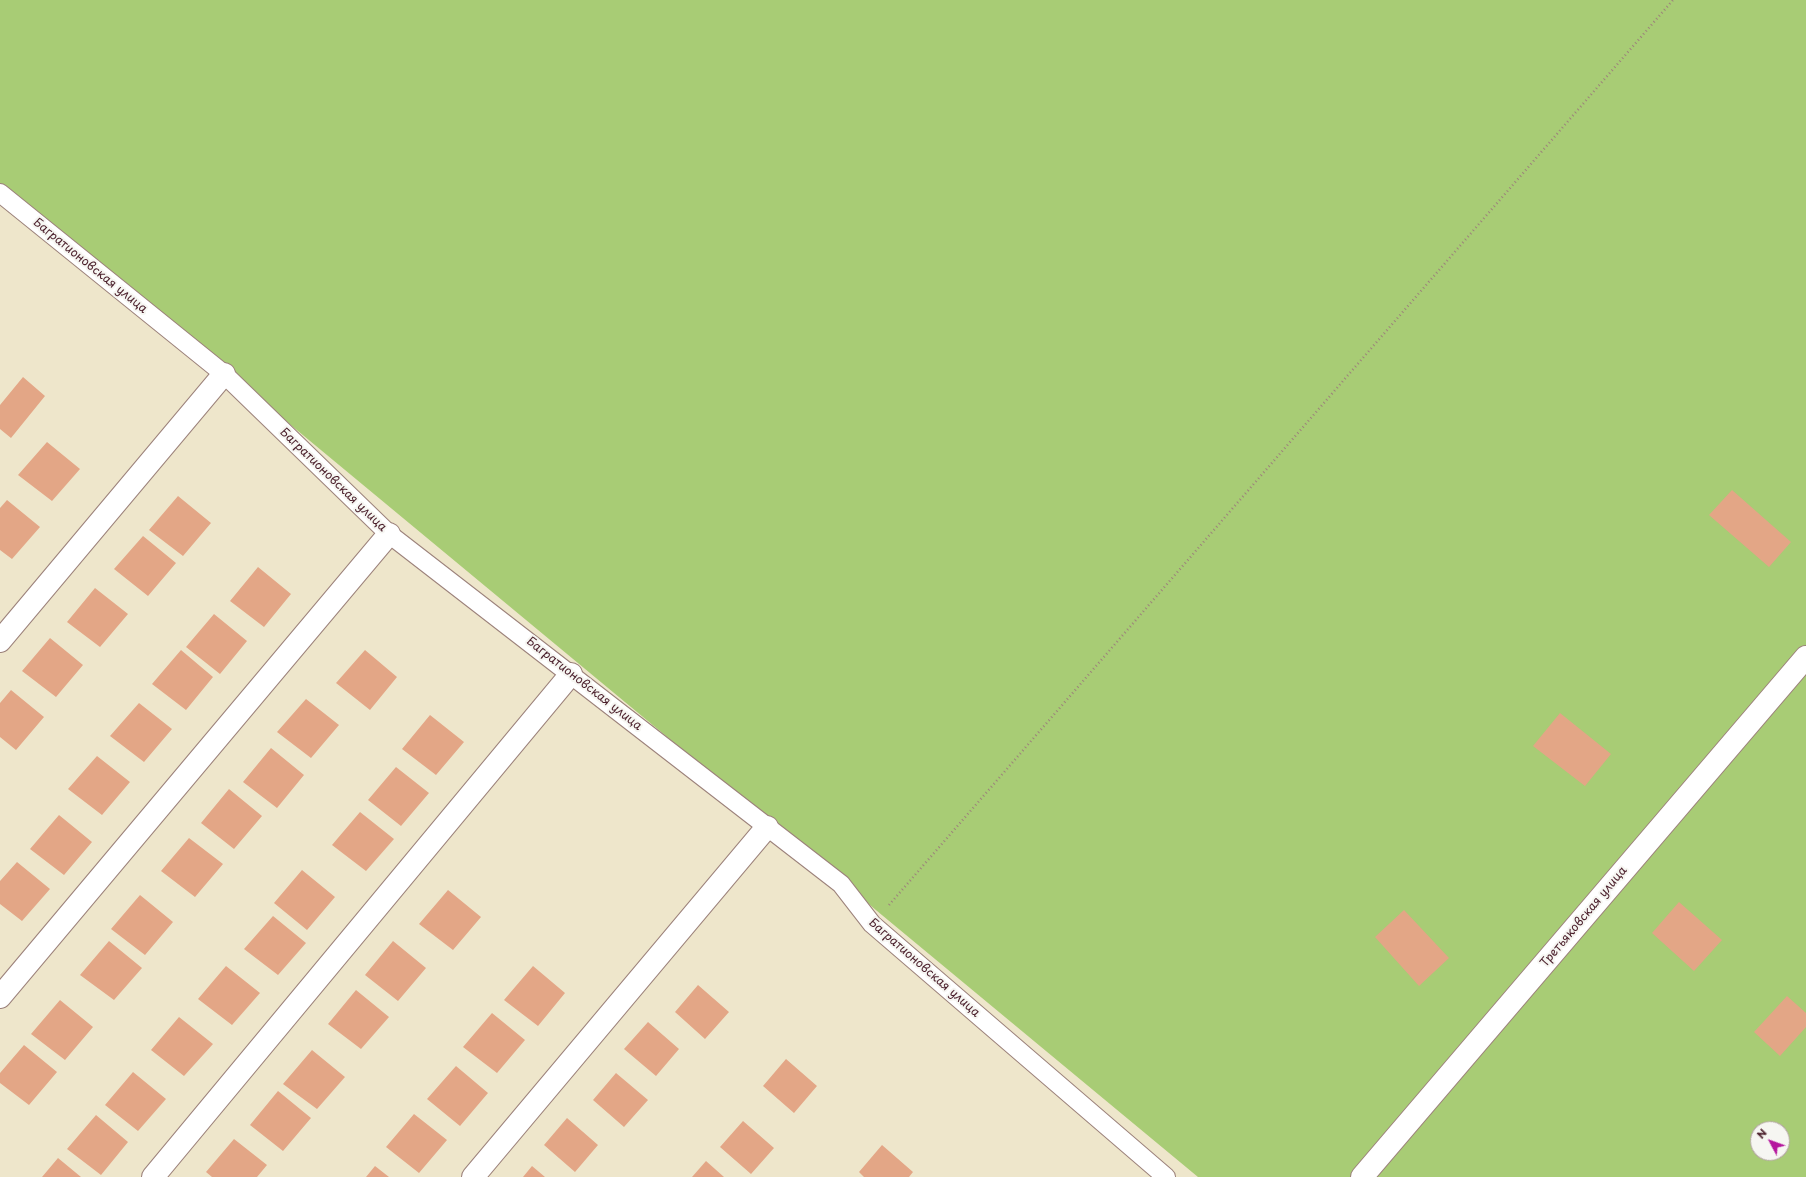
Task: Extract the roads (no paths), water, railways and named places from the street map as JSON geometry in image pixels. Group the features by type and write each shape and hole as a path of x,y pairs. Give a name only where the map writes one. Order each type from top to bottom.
{"street":[{"path":"0,641 224,374"},
{"path":"0,997 389,534"},
{"name":"Третьяковская улица","path":"1362,1177 1806,657"},
{"path":"153,1177 571,674"},
{"path":"473,1177 767,827"}],"lane":[{"name":"Багратионовская улица","path":"0,193 224,374 389,534 841,884 872,924 1166,1177"}]}
